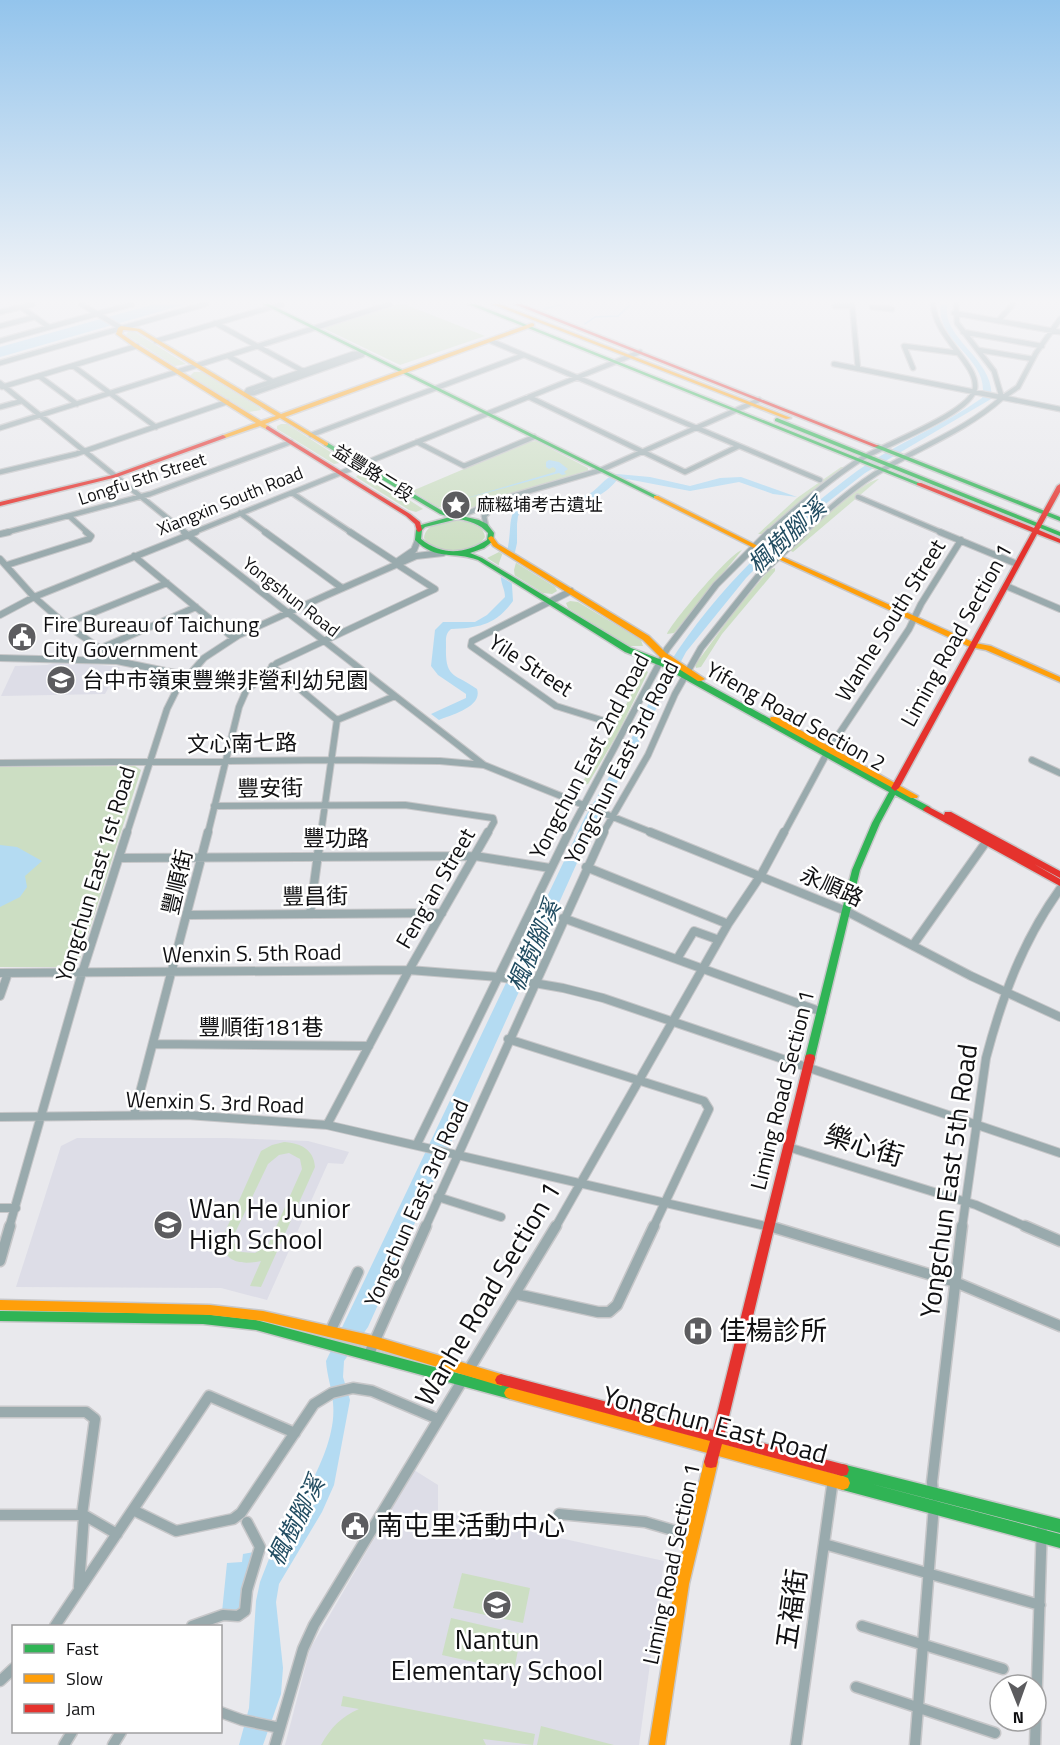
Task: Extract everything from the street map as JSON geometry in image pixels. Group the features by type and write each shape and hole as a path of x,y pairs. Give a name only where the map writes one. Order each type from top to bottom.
{"street":[{"path":"52,385 77,404"},
{"path":"99,385 156,427"},
{"path":"0,428 137,385"},
{"name":"益豐路二段","path":"200,385 412,518 418,523 418,540"},
{"name":"益豐路二段","path":"231,385 442,513 471,519 486,526"},
{"path":"245,394 247,390 260,385"},
{"path":"245,394 276,385"},
{"path":"0,502 113,474 360,385"},
{"path":"431,385 777,557 973,645 988,648 1060,680"},
{"path":"311,435 443,385"},
{"name":"Xiangxin South Road","path":"0,615 34,597 557,385"},
{"path":"597,385 820,480"},
{"path":"694,385 1040,523 1060,534"},
{"path":"707,385 747,405 892,464 1040,523 1060,528"},
{"path":"941,385 1060,410"},
{"path":"973,385 974,392"},
{"path":"997,385 1000,398"},
{"name":"Yongchun East 3rd Road","path":"364,1352 438,1197 454,1152 508,1039 530,983 586,867 648,755 684,672 727,614 777,557 824,513 892,464 985,413 1000,398 1010,395 1018,385"},
{"name":"Yongshun Road","path":"1,386 287,613 484,765 582,804"},
{"name":"Yongchun East 2nd Road","path":"422,1145 582,804 663,660 714,588 754,546 794,511 872,455 957,409 972,398 974,392"},
{"path":"529,397 685,472 739,446"},
{"path":"0,407 22,401"},
{"path":"0,472 84,450 227,402"},
{"path":"458,517 512,496 601,470 747,405"},
{"path":"417,442 464,466 534,437"},
{"name":"Longfu 5th Street","path":"0,534 141,497 291,442"},
{"name":"Liming Road Section 1","path":"657,1745 682,1584 768,1226 860,859 895,789 1060,486"},
{"path":"292,493 397,563"},
{"path":"512,496 486,513 483,519 490,531 492,543 646,638 663,660"},
{"path":"858,497 1017,564"},
{"path":"442,513 475,510"},
{"path":"240,513 342,588"},
{"path":"7,566 89,539 91,536 69,516"},
{"name":"益豐路二段","path":"419,530 428,523 458,517"},
{"path":"1040,523 1060,519"},
{"path":"1040,523 1060,541"},
{"path":"447,554 481,548 489,543 491,538"},
{"path":"418,540 427,549 447,554 474,556 628,650 663,660"},
{"name":"Yongchun East 1st Road","path":"397,563 414,550 418,540"},
{"name":"Wanhe South Street","path":"761,875 828,752 907,632 961,540"},
{"name":"Yongchun East 1st Road","path":"0,1262 82,973 171,698 186,675 202,659 232,637 397,563 420,555 447,554"},
{"path":"134,556 232,637"},
{"path":"0,559 34,597 65,624 117,661"},
{"name":"豐順街","path":"134,1115 188,915 239,707 246,691 272,666 435,589 397,563"},
{"path":"65,624 166,583"},
{"path":"1006,586 1060,609"},
{"name":"Yile Street","path":"571,591 472,642 471,646 556,706 615,724"},
{"path":"99,649 196,607"},
{"path":"973,645 983,653 1060,687"},
{"path":"0,658 117,661 186,675"},
{"name":"Yifeng Road Section 2","path":"663,660 895,789"},
{"path":"272,666 337,720"},
{"path":"337,720 394,696"},
{"path":"310,914 337,720"},
{"name":"文心南七路","path":"0,763 333,760 440,761 484,765"},
{"path":"1032,760 1060,774"},
{"path":"895,789 1060,883"},
{"path":"895,789 1060,875"},
{"name":"永順路","path":"582,804 846,911 1006,993 1060,1017"},
{"name":"豐安街","path":"214,806 325,805"},
{"name":"Feng'an Street","path":"325,805 405,805 493,818 494,822 409,970 327,1125"},
{"path":"913,945 986,842"},
{"name":"豐功路","path":"120,858 475,856 550,868"},
{"path":"586,867 728,924"},
{"name":"Wanhe Road Section 1","path":"275,1736 303,1649 314,1625 516,1294 582,1183 728,924 761,875"},
{"name":"Yongchun East 5th Road","path":"915,1745 934,1507 932,1482 955,1282 986,1058 1006,993 1022,953 1060,890"},
{"name":"豐昌街","path":"188,915 442,913"},
{"path":"563,918 822,1012"},
{"path":"677,959 694,931 719,940"},
{"name":"Wenxin S. 5th Road","path":"4,973 409,970 501,977 603,998 1060,1153"},
{"path":"0,996 4,973"},
{"path":"508,1039 704,1101 709,1109 617,1305 609,1312 598,1312 516,1294"},
{"name":"豐順街181巷","path":"154,1044 369,1046"},
{"name":"Wenxin S. 3rd Road","path":"0,1116 236,1117 327,1125 454,1152"},
{"name":"樂心街","path":"788,1147 966,1202 1060,1241"},
{"path":"454,1152 768,1226 955,1282 1060,1326"},
{"path":"438,1197 501,1217"},
{"path":"0,1208 16,1208"},
{"path":"0,1305 235,1312 332,1333 358,1272"},
{"name":"Yongchun East Road","path":"0,1316 230,1321 364,1352 462,1382 933,1493 1060,1526"},
{"name":"Yongchun East Road","path":"332,1333 369,1341 833,1479 1060,1541"},
{"path":"133,1510 176,1531 233,1519 242,1513 314,1404 327,1395 351,1388 396,1401 438,1419"},
{"path":"59,1625 79,1590 209,1396 295,1433"},
{"path":"0,1412 86,1412 94,1419 83,1515 79,1590"},
{"name":"五福街","path":"796,1745 833,1479"},
{"path":"559,1514 645,1522 693,1536"},
{"path":"0,1515 83,1515 117,1534"},
{"path":"195,1625 223,1615 238,1616 245,1611 247,1590 260,1547 247,1522"},
{"path":"1035,1745 1042,1522"},
{"path":"824,1544 1040,1605"},
{"path":"862,1626 1003,1670"},
{"path":"0,1681 12,1670"},
{"path":"856,1687 988,1731"},
{"path":"222,1713 275,1736"}],"shaded area":[{"name":"台中市嶺東豐樂非營利幼兒園","path":"61,661 120,667 105,694 1,696 15,666 47,665"},
{"name":"Wan He Junior High School","path":"77,1138 226,1138 308,1141 349,1152 343,1164 328,1163 267,1300 221,1288 16,1287 61,1146"},
{"name":"Nantun Elementary School","path":"414,1470 438,1485 438,1511 664,1561 639,1745 285,1745 310,1649"}],"green space":[{"path":"205,385 224,385 261,410 249,412"},
{"path":"287,424 346,462 334,464 277,429 277,426"},
{"path":"536,441 588,468 588,471 479,506 462,509 438,507 412,491 528,442"},
{"path":"841,467 845,467 762,534 758,534 797,498"},
{"path":"360,473 369,474 423,509 416,512 409,510 356,477"},
{"path":"879,479 793,552 789,550 847,499"},
{"path":"451,521 477,525 485,537 472,547 454,551 437,548 424,538 425,533 431,527"},
{"path":"742,550 674,633 667,634 702,588 726,562"},
{"path":"499,552 555,587 557,591 552,594 543,593 487,558"},
{"path":"775,568 775,571 722,634 701,667 696,668 695,665 731,616 769,570"},
{"path":"578,602 641,640 643,646 629,646 568,608 566,603"},
{"path":"644,669 648,672 618,733 588,784 583,785 582,783 616,725"},
{"path":"135,766 141,770 79,962 72,967 0,967 0,767"},
{"path":"284,1142 306,1148 312,1156 315,1167 261,1287 250,1286 261,1261 247,1263 235,1261 226,1254 221,1241 261,1151","holes":["289,1153 300,1159 302,1169 268,1245 255,1253 241,1252 234,1243 234,1235 268,1164 279,1155"]},
{"path":"462,1573 530,1588 523,1623 453,1608"},
{"path":"451,1618 521,1634 514,1671 442,1655"},
{"path":"343,1696 535,1734 533,1745 483,1739 486,1745 321,1745 337,1723 359,1709 341,1706"},
{"path":"541,1726 614,1745 537,1745"}],"water":[{"name":"楓樹腳溪","path":"983,385 990,385 991,399 865,473 796,527 746,578 686,652 590,834 368,1327 344,1361 343,1377 350,1400 334,1485 322,1512 279,1584 276,1602 283,1668 281,1694 263,1745 239,1745 249,1708 256,1601 260,1582 274,1546 291,1521 303,1497 307,1498 310,1491 308,1489 330,1436 333,1403 326,1361 585,817 630,741 661,679 697,624 717,599 783,531 857,471 982,398"},
{"path":"549,460 559,462 568,469 564,472 566,474 559,473 453,502 555,472 556,469 553,467 549,469 546,467 546,462"},
{"path":"612,475 650,477 690,486 720,478 741,477 797,497 773,494 739,482 690,491 627,479 617,480 607,490 586,500 540,502 527,505 518,516 517,543 511,570 513,601 500,615 486,624 451,629 447,635 447,665 453,674 477,689 478,695 475,701 465,709 439,720 431,714 466,698 466,694 438,675 431,666 435,630 443,622 475,622 487,615 505,597 501,571 515,510 519,505 537,499 584,496"},
{"path":"0,845 17,847 42,861 25,876 27,887 20,897 0,907"},
{"path":"254,1552 240,1612 222,1612 227,1563 242,1562 243,1554"}],"pier":[{"path":"505,547 518,555 514,570 516,586 498,575 499,563"}],"traffic: fast":[{"path":"431,385 656,497"},
{"path":"674,385 919,484"},
{"path":"777,420 1060,534"},
{"path":"326,444 442,513 458,517"},
{"path":"876,446 1060,519"},
{"path":"458,517 481,523 491,533 490,541 472,550 453,554 435,551 418,540 419,530 423,526 458,517"},
{"path":"452,554 470,555 480,559 628,650 664,664 927,809"},
{"path":"810,1058 856,870 876,823 895,788"},
{"path":"0,1316 203,1319 256,1325 510,1393"},
{"path":"842,1470 1060,1526"},
{"path":"843,1483 1060,1541"}],"traffic: slow":[{"path":"199,385 268,428"},
{"path":"229,385 326,444"},
{"path":"223,437 365,385"},
{"path":"704,385 788,418"},
{"path":"656,497 754,546 973,645 988,648 1060,680"},
{"path":"491,538 495,545 646,638 663,655 701,679"},
{"path":"774,719 914,796"},
{"path":"0,1305 210,1310 263,1316 374,1342 501,1380"},
{"path":"510,1393 843,1483"},
{"path":"657,1745 682,1584 711,1462"}],"traffic: jam":[{"path":"723,385 876,446"},
{"path":"268,428 408,515 418,523 419,530"},
{"path":"0,504 115,476 223,437"},
{"path":"919,484 1060,541"},
{"path":"895,788 1060,486"},
{"path":"927,809 1060,883"},
{"path":"948,814 1060,875"},
{"path":"711,1462 810,1058"},
{"path":"501,1380 842,1470"}],"place":[{"name":"麻糍埔考古遺址","path":"456,505"},
{"name":"Fire Bureau of Taichung City Government","path":"22,637"},
{"name":"台中市嶺東豐樂非營利幼兒園","path":"61,680"},
{"name":"Wan He Junior High School","path":"168,1225"},
{"name":"佳楊診所","path":"698,1331"},
{"name":"南屯里活動中心","path":"355,1526"},
{"name":"Nantun Elementary School","path":"497,1605"}]}
